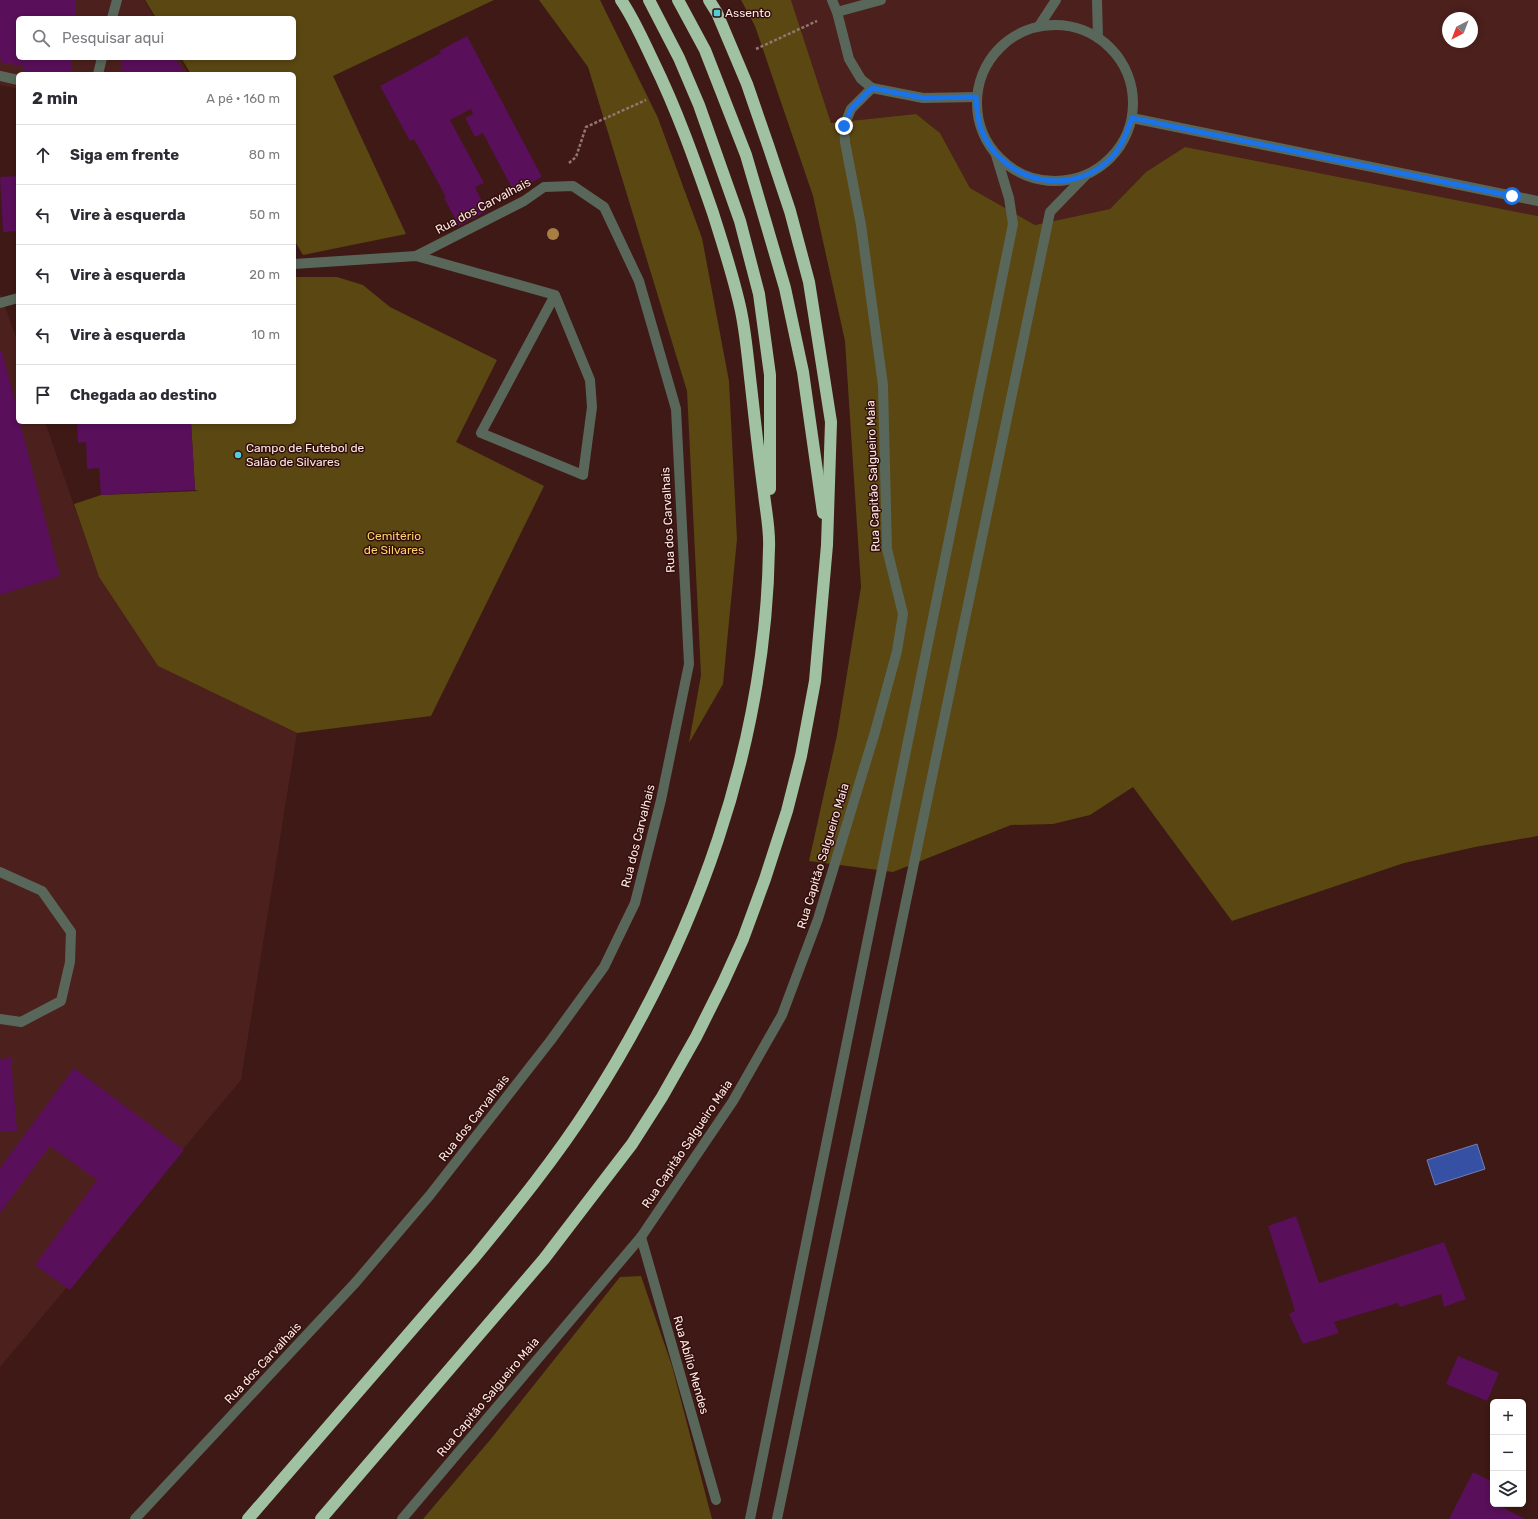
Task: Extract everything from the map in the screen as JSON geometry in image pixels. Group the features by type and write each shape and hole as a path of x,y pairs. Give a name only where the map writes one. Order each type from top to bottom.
{"highway":[{"path":"621,0 679,116 728,260 741,313 770,543"},
{"path":"248,1519 508,1217 587,1109 644,1013 666,970 686,926 708,867 732,795 750,722 760,664 767,609 770,543 770,375 759,294 740,221 699,105 679,58 649,0"},
{"path":"678,0 705,50 746,156 785,288 803,372 827,546"},
{"path":"321,1519 493,1321 558,1242 632,1144 662,1097 696,1037 743,940 765,880 787,811 801,756 815,681 827,546 831,422 809,282 790,211 747,84 717,13 709,0"}],"street":[{"path":"113,16 117,0"},
{"path":"832,0 837,12 848,59 861,79 872,88 923,98 976,97"},
{"path":"837,12 881,0"},
{"path":"1039,26 1056,0"},
{"path":"1097,0 1098,38"},
{"path":"777,1519 1050,212 1085,176 1107,162 1123,142 1132,118 1133,95 1128,73 1115,53 1098,38 1080,29 1060,25 1039,26 1016,35 996,51 983,72 976,97 978,118 984,138 996,155 1012,169 1035,179 1060,181 1085,176"},
{"path":"98,72 102,60"},
{"path":"0,76 16,80"},
{"name":"Rua Capitão Salgueiro Maia","path":"402,1519 641,1237 733,1101 782,1015 818,919 875,732 897,651 903,614 887,549 883,386 861,225 845,142 844,126 851,109 872,88"},
{"path":"1132,118 1538,201"},
{"path":"750,1519 1013,224 1009,198 996,155"},
{"name":"Rua dos Carvalhais","path":"135,1519 356,1282 430,1195 551,1040 604,966 635,903 661,800 689,664 676,409 639,281 604,207 573,186 544,187 524,201 416,256"},
{"name":"Rua dos Carvalhais","path":"296,264 416,256 555,295"},
{"path":"555,295 590,380 592,408 583,475 482,433 555,295"},
{"path":"0,303 16,299"},
{"path":"0,872 42,891 71,932 70,962 61,1001 21,1022 0,1019"},
{"name":"Rua Abílio Mendes","path":"641,1237 716,1500"}],"shaded area":[{"path":"0,0 144,0 154,16 16,16 16,60 180,60 188,72 16,72 16,89 0,85"},
{"path":"791,0 1538,0 1538,216 1185,147 1146,172 1110,209 1035,225 970,188 940,133 916,114 831,123"},
{"path":"1,295 16,337 16,424 46,424 99,577 158,666 297,733 241,1080 0,1367"}],"green space":[{"path":"145,0 494,0 333,76 406,234 303,255 296,243 296,72 190,72 182,60 296,60 296,16 155,16"},
{"path":"539,0 600,0 658,118 702,238 729,381 737,539 723,684 689,743 701,675 687,391 588,67"},
{"path":"741,0 791,0 831,123 916,114 940,133 970,188 1035,225 1110,209 1146,172 1185,147 1538,216 1538,836 1475,847 1404,863 1232,921 1133,787 1090,815 1053,824 1011,825 893,872 809,861 837,735 861,587 845,341 813,196 755,26"},
{"name":"Cemitério de Silvares","path":"296,277 337,277 363,285 390,307 497,360 456,442 544,486 431,716 297,733 158,666 99,577 74,504 101,495 199,491 195,490 191,424 296,424"},
{"path":"641,1276 672,1366 712,1519 423,1519 490,1440 620,1277"}],"water":[{"path":"1477,1144 1485,1169 1435,1185 1427,1160"}],"building":[{"path":"0,0 76,0 76,16 16,16 16,60 72,60 72,71 23,72 23,66 2,63 0,58"},
{"path":"467,36 542,177 514,192 483,133 475,137 465,118 473,114 471,109 450,120 484,183 475,187 487,211 459,226 444,198 446,197 414,139 410,141 380,86 441,53 439,51"},
{"path":"121,60 176,60 184,72 121,72"},
{"path":"16,176 16,231 3,232 0,177"},
{"path":"0,351 2,351 16,405 16,424 21,424 60,576 0,595"},
{"path":"77,424 191,424 195,490 101,495 99,468 87,469 86,442 78,443"},
{"path":"11,1058 17,1131 0,1132 0,1059"},
{"path":"74,1068 184,1150 70,1290 35,1265 97,1180 50,1146 0,1213 0,1168"},
{"path":"1296,1216 1319,1283 1444,1242 1466,1299 1444,1307 1441,1294 1400,1307 1398,1303 1334,1322 1339,1333 1303,1344 1289,1314 1295,1311 1268,1226"},
{"path":"1458,1356 1499,1373 1487,1401 1446,1384"},
{"path":"1473,1472 1490,1480 1490,1507 1502,1507 1525,1519 1449,1519"}],"place":[{"name":"Assento","path":"717,13"},
{"name":"Campo de Futebol de Salão de Silvares","path":"238,455"}],"route":[{"path":"844,126 851,109 872,88 923,98 976,97 978,118 984,138 996,155 1012,169 1035,179 1060,181 1085,176 1107,162 1123,142 1132,118 1512,196"}]}
